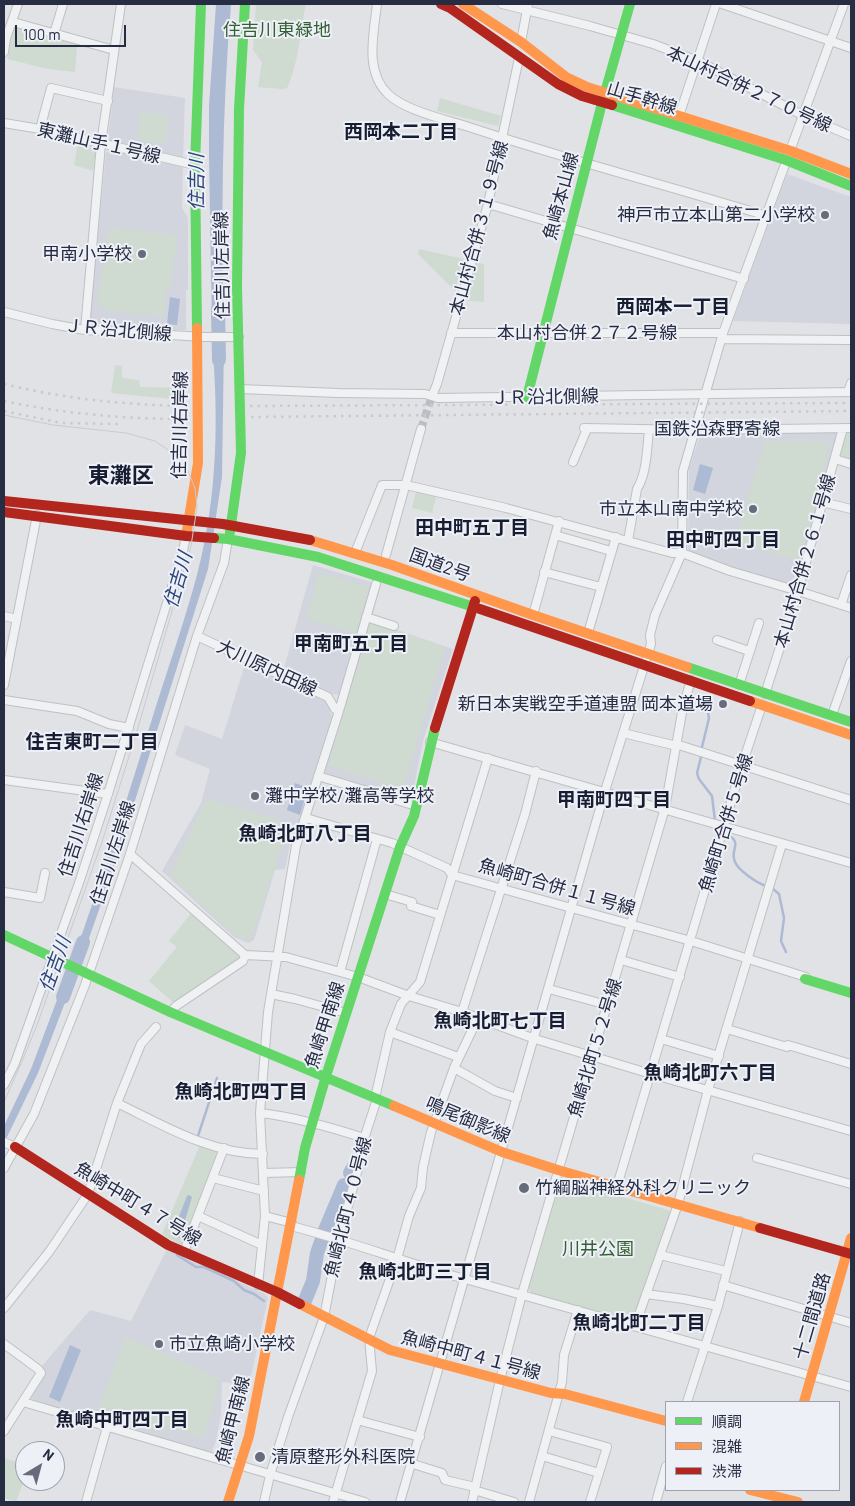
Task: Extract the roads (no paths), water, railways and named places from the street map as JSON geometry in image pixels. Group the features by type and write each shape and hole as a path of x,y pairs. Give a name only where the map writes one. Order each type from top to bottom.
{"main road":[{"name":"住吉川右岸線","path":"191,536 194,521 198,463 200,336 195,165 201,4"},
{"name":"住吉川左岸線","path":"224,539 241,453 240,389 235,338 238,138 245,4"},
{"name":"山手幹線","path":"441,4 450,8 558,84 582,96 603,98 678,116 788,156 851,186"},
{"name":"山手幹線","path":"467,4 521,42 566,78 587,87 603,98 851,174"},
{"name":"魚崎本山線","path":"527,397 603,98 630,4"},
{"name":"国道2号","path":"4,501 38,511 191,536 224,539 318,557 645,664 851,735"},
{"name":"国道2号","path":"4,512 38,511 194,521 289,535 355,553 851,722"},
{"name":"魚崎甲南線","path":"228,1502 249,1436 301,1172 313,1122 400,847 414,816 430,742 476,595"},
{"path":"4,935 58,960"},
{"name":"鳴尾御影線","path":"58,960 170,1012 326,1076 502,1152 558,1170 849,1253"},
{"name":"魚崎町合併１１号線","path":"806,978 851,993"},
{"name":"魚崎中町４７号線","path":"15,1147 168,1244 277,1292"},
{"name":"十二間道路","path":"804,1401 828,1316 849,1253 851,1238"},
{"name":"魚崎中町４１号線","path":"277,1292 324,1317 370,1338 390,1350 500,1380 565,1394 665,1421"},
{"path":"755,1491 798,1502"}],"street":[{"path":"4,52 5,38 13,22 18,4"},
{"path":"54,34 63,4"},
{"path":"85,330 101,144 121,4"},
{"path":"377,4 372,57 375,75 388,94 402,105 503,138 767,216"},
{"name":"本山村合併２７０号線","path":"502,4 528,7 653,44 698,61 804,116 851,136"},
{"path":"678,116 716,4"},
{"path":"722,4 851,48"},
{"path":"400,1502 413,1464 605,791 651,644 650,635 656,615 682,553 683,470 723,336 844,4"},
{"path":"521,42 528,7"},
{"path":"13,22 114,50"},
{"name":"本山村合併３１９号線","path":"432,396 488,204 519,58"},
{"path":"40,129 51,88 108,101"},
{"name":"東灘山手１号線","path":"4,123 40,129 195,165"},
{"path":"488,204 744,280"},
{"name":"ＪＲ沿北側線","path":"4,312 85,330 235,338"},
{"name":"本山村合併２７２号線","path":"451,333 723,336 851,340"},
{"path":"850,392 851,382"},
{"name":"ＪＲ沿北側線","path":"240,389 425,394 438,398 850,392"},
{"name":"国鉄沿森野寄線","path":"573,462 585,428 695,430 847,428"},
{"name":"本山村合併２６１号線","path":"766,694 798,590 835,458 847,428"},
{"path":"386,555 421,429"},
{"path":"628,541 637,489 646,458 649,430"},
{"path":"835,458 851,464"},
{"path":"355,553 382,485 406,485 559,521 672,553 682,553 730,572 798,590 851,608"},
{"path":"822,502 851,509"},
{"path":"4,686 38,511"},
{"path":"533,614 559,521"},
{"path":"554,535 611,551"},
{"name":"住吉川右岸線","path":"4,1085 58,960 180,561 191,536"},
{"path":"588,633 616,537"},
{"name":"住吉川左岸線","path":"4,1168 34,1114 48,1082 88,975 130,854 197,636 224,563 224,539"},
{"path":"544,572 601,587"},
{"path":"841,604 851,575"},
{"path":"258,1285 265,1216 260,1114 271,994 296,846 339,711 376,584"},
{"path":"4,616 17,619"},
{"path":"366,617 394,626"},
{"path":"739,685 759,623"},
{"name":"大川原内田線","path":"197,636 328,697 334,709 339,711"},
{"path":"717,640 749,651"},
{"path":"832,715 849,673 851,660"},
{"name":"魚崎北町５２号線","path":"472,1502 522,1294 665,808 683,707 691,680"},
{"path":"4,700 77,711 109,724 129,728"},
{"name":"魚崎町合併５号線","path":"617,1186 742,765 762,705"},
{"path":"623,733 679,745 851,800"},
{"path":"430,742 851,863"},
{"name":"魚崎北町４０号線","path":"264,1502 270,1475 294,1398 324,1317 339,1239 364,1147 363,1142 376,1098 390,1032 402,1004 420,982 488,758"},
{"path":"462,1012 502,889 536,771"},
{"path":"318,776 416,806"},
{"path":"4,780 108,794"},
{"name":"魚崎町合併１１号線","path":"306,818 400,847 447,868 452,875 691,941 806,978"},
{"path":"340,972 377,839"},
{"path":"635,1326 678,1204 708,1090 782,844"},
{"path":"130,854 245,955 286,957 358,977 535,1039 851,1131"},
{"path":"4,892 40,898 45,873"},
{"path":"385,894 412,902 411,906 440,915"},
{"path":"170,1012 243,961 245,955"},
{"path":"621,960 680,977"},
{"path":"549,989 608,1006"},
{"path":"271,994 346,1013"},
{"path":"333,1502 372,1371 370,1338 421,1188 423,1167 435,1123 458,1057 478,1018"},
{"path":"4,1308 49,1252 88,1194 117,1103 141,1044 156,1028"},
{"path":"727,1030 851,1064"},
{"path":"390,1032 458,1057"},
{"path":"661,1039 719,1056"},
{"path":"454,1068 496,1090 518,1098"},
{"path":"117,1103 197,1141 246,1154 263,1154"},
{"path":"260,1114 280,1115 313,1122 364,1138"},
{"path":"4,1142 15,1147"},
{"path":"184,1252 224,1148"},
{"path":"757,1158 851,1184"},
{"path":"264,1173 301,1172"},
{"path":"213,1178 264,1191"},
{"path":"198,1216 262,1245"},
{"path":"265,1216 465,1279 851,1387"},
{"path":"687,1401 718,1306 740,1221"},
{"path":"660,1255 726,1271"},
{"path":"723,1285 851,1323"},
{"path":"646,1294 718,1306"},
{"path":"529,1502 563,1373 564,1354 578,1310"},
{"path":"4,1344 38,1369 40,1373 4,1431"},
{"path":"23,1402 366,1502"},
{"path":"357,1420 420,1437"},
{"path":"86,1502 108,1427"},
{"path":"549,1431 607,1446 590,1502"},
{"path":"542,1456 599,1473"},
{"path":"413,1464 442,1473 445,1480 514,1502"},
{"path":"656,1502 665,1470"}],"water":[{"path":"216,4 231,4 223,166 224,328 212,328 209,106"},
{"path":"170,297 180,299 177,325 167,324"},
{"path":"212,342 224,342 222,477 208,569 115,864 81,961 79,958 74,957 182,627 204,543 213,486 215,457 216,428"},
{"path":"700,464 713,468 705,494 693,490"},
{"path":"295,783 308,788 300,815 287,810"},
{"path":"66,976 74,979 38,1073 6,1139 4,1137 4,1126 31,1069"},
{"path":"189,1195 192,1197 184,1224 186,1231 182,1239 172,1234"},
{"path":"70,1345 81,1350 60,1402 49,1397"}],"waterway":[{"name":"住吉川","path":"218,309 219,360"},
{"path":"702,747 709,718 705,697"},
{"path":"701,757 697,773 699,779 712,796 715,821"},
{"path":"727,834 735,841 734,857 737,865 749,876 766,886"},
{"path":"772,888 779,894 784,918 781,941 786,952"},
{"name":"住吉川","path":"63,997 83,942"},
{"path":"197,1139 217,1078"},
{"path":"350,1173 357,1161"},
{"path":"325,1230 344,1185"},
{"path":"304,1303 313,1281 317,1253 322,1239"},
{"path":"177,1255 196,1267 204,1267 234,1281 244,1290 264,1301"}],"tunnel":[{"path":"421,429 432,396"}],"tram line":[{"path":"4,415 53,425 126,433 155,441 174,454 188,471 195,488 197,507 191,546 137,731 102,842 37,1025 4,1102"}],"railway":[{"path":"4,384 50,394 96,400 189,406"},
{"path":"4,401 96,415 189,419"},
{"path":"250,406 851,403"},
{"path":"4,411 61,423 121,424"},
{"path":"251,417 851,411"}],"place":[{"name":"神戸市立本山第二小学校","path":"825,215"},
{"name":"甲南小学校","path":"142,254"},
{"name":"市立本山南中学校","path":"753,509"},
{"name":"新日本実戦空手道連盟 岡本道場","path":"723,704"},
{"name":"灘中学校/灘高等学校","path":"255,796"},
{"name":"竹綱脳神経外科クリニック","path":"524,1188"},
{"name":"市立魚崎小学校","path":"159,1344"},
{"name":"清原整形外科医院","path":"260,1457"}],"district":[{"name":"西岡本二丁目","path":"401,132"},
{"name":"西岡本一丁目","path":"673,307"},
{"name":"東灘区","path":"121,476"},
{"name":"田中町五丁目","path":"472,528"},
{"name":"田中町四丁目","path":"723,540"},
{"name":"甲南町五丁目","path":"351,644"},
{"name":"住吉東町二丁目","path":"92,742"},
{"name":"甲南町四丁目","path":"614,800"},
{"name":"魚崎北町八丁目","path":"305,834"},
{"name":"魚崎北町七丁目","path":"500,1021"},
{"name":"魚崎北町六丁目","path":"710,1073"},
{"name":"魚崎北町四丁目","path":"241,1092"},
{"name":"魚崎北町三丁目","path":"425,1272"},
{"name":"魚崎北町二丁目","path":"639,1323"},
{"name":"魚崎中町四丁目","path":"122,1420"}],"park label":[{"name":"住吉川東緑地","path":"277,30"},
{"name":"川井公園","path":"598,1249"}]}
